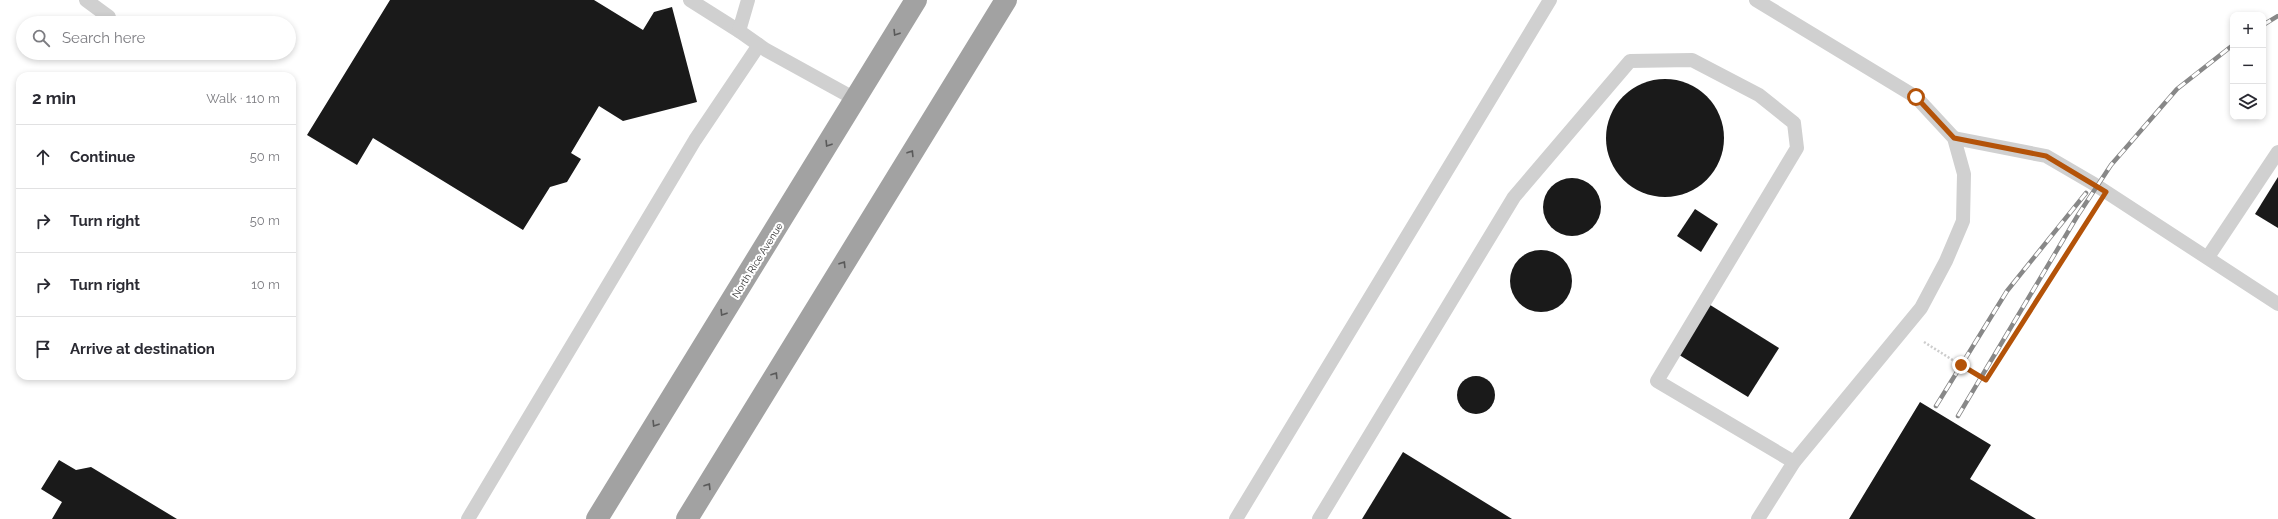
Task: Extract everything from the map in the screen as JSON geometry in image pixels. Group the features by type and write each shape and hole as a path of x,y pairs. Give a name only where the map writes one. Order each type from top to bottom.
{"highway":[{"name":"North Rice Avenue","path":"597,519 916,0"},
{"path":"687,519 1006,0"}],"lane":[{"path":"86,0 108,16"},
{"path":"690,0 759,45 855,99"},
{"path":"739,31 748,0"},
{"path":"1236,519 1550,0"},
{"path":"1756,0 1916,97 1954,138 1964,174 1963,221 1946,261 1921,308 1794,462 1758,519"},
{"path":"468,519 695,140 759,45"},
{"path":"1318,519 1514,197 1630,61 1692,60 1758,94 1794,123 1797,148 1657,381 1794,462"},
{"path":"1954,138 2046,156 2208,257 2278,304"},
{"path":"2208,257 2278,152"}],"path":[{"path":"1922,341 1986,380 2106,192"}],"building":[{"path":"390,0 594,0 643,30 654,12 672,7 697,102 623,121 599,106 571,153 581,159 567,182 550,187 523,230 373,138 357,165 307,135"},
{"path":"1665,79 1688,83 1707,96 1720,115 1724,138 1720,161 1707,180 1688,193 1665,197 1642,193 1623,180 1610,161 1606,138 1610,115 1623,96 1642,83"},
{"path":"2278,177 2278,228 2255,214"},
{"path":"1566,178 1578,178 1593,186 1601,201 1601,213 1593,228 1578,236 1566,236 1551,228 1543,213 1543,201 1551,186"},
{"path":"1695,209 1718,224 1701,252 1677,236"},
{"path":"1535,250 1547,250 1563,259 1570,269 1572,281 1570,293 1563,303 1547,312 1535,312 1524,307 1515,298 1510,287 1510,275 1515,264 1524,255"},
{"path":"1707,303 1779,348 1748,397 1676,353"},
{"path":"1476,376 1489,382 1495,395 1489,408 1476,414 1463,408 1457,395 1463,382"},
{"path":"1920,402 1991,445 1970,479 2036,519 1849,519"},
{"path":"1403,452 1512,519 1362,519"},
{"path":"59,460 76,470 91,467 177,519 52,519 62,502 41,489"}],"railway":[{"path":"2266,23 2278,16"},
{"path":"1958,416 2078,215 2111,165 2177,89 2230,47"},
{"path":"1936,406 2007,291 2086,193"}],"route":[{"path":"1916,97 1954,138 1995,144 2046,156 2106,192 1986,380 1961,365"}]}
